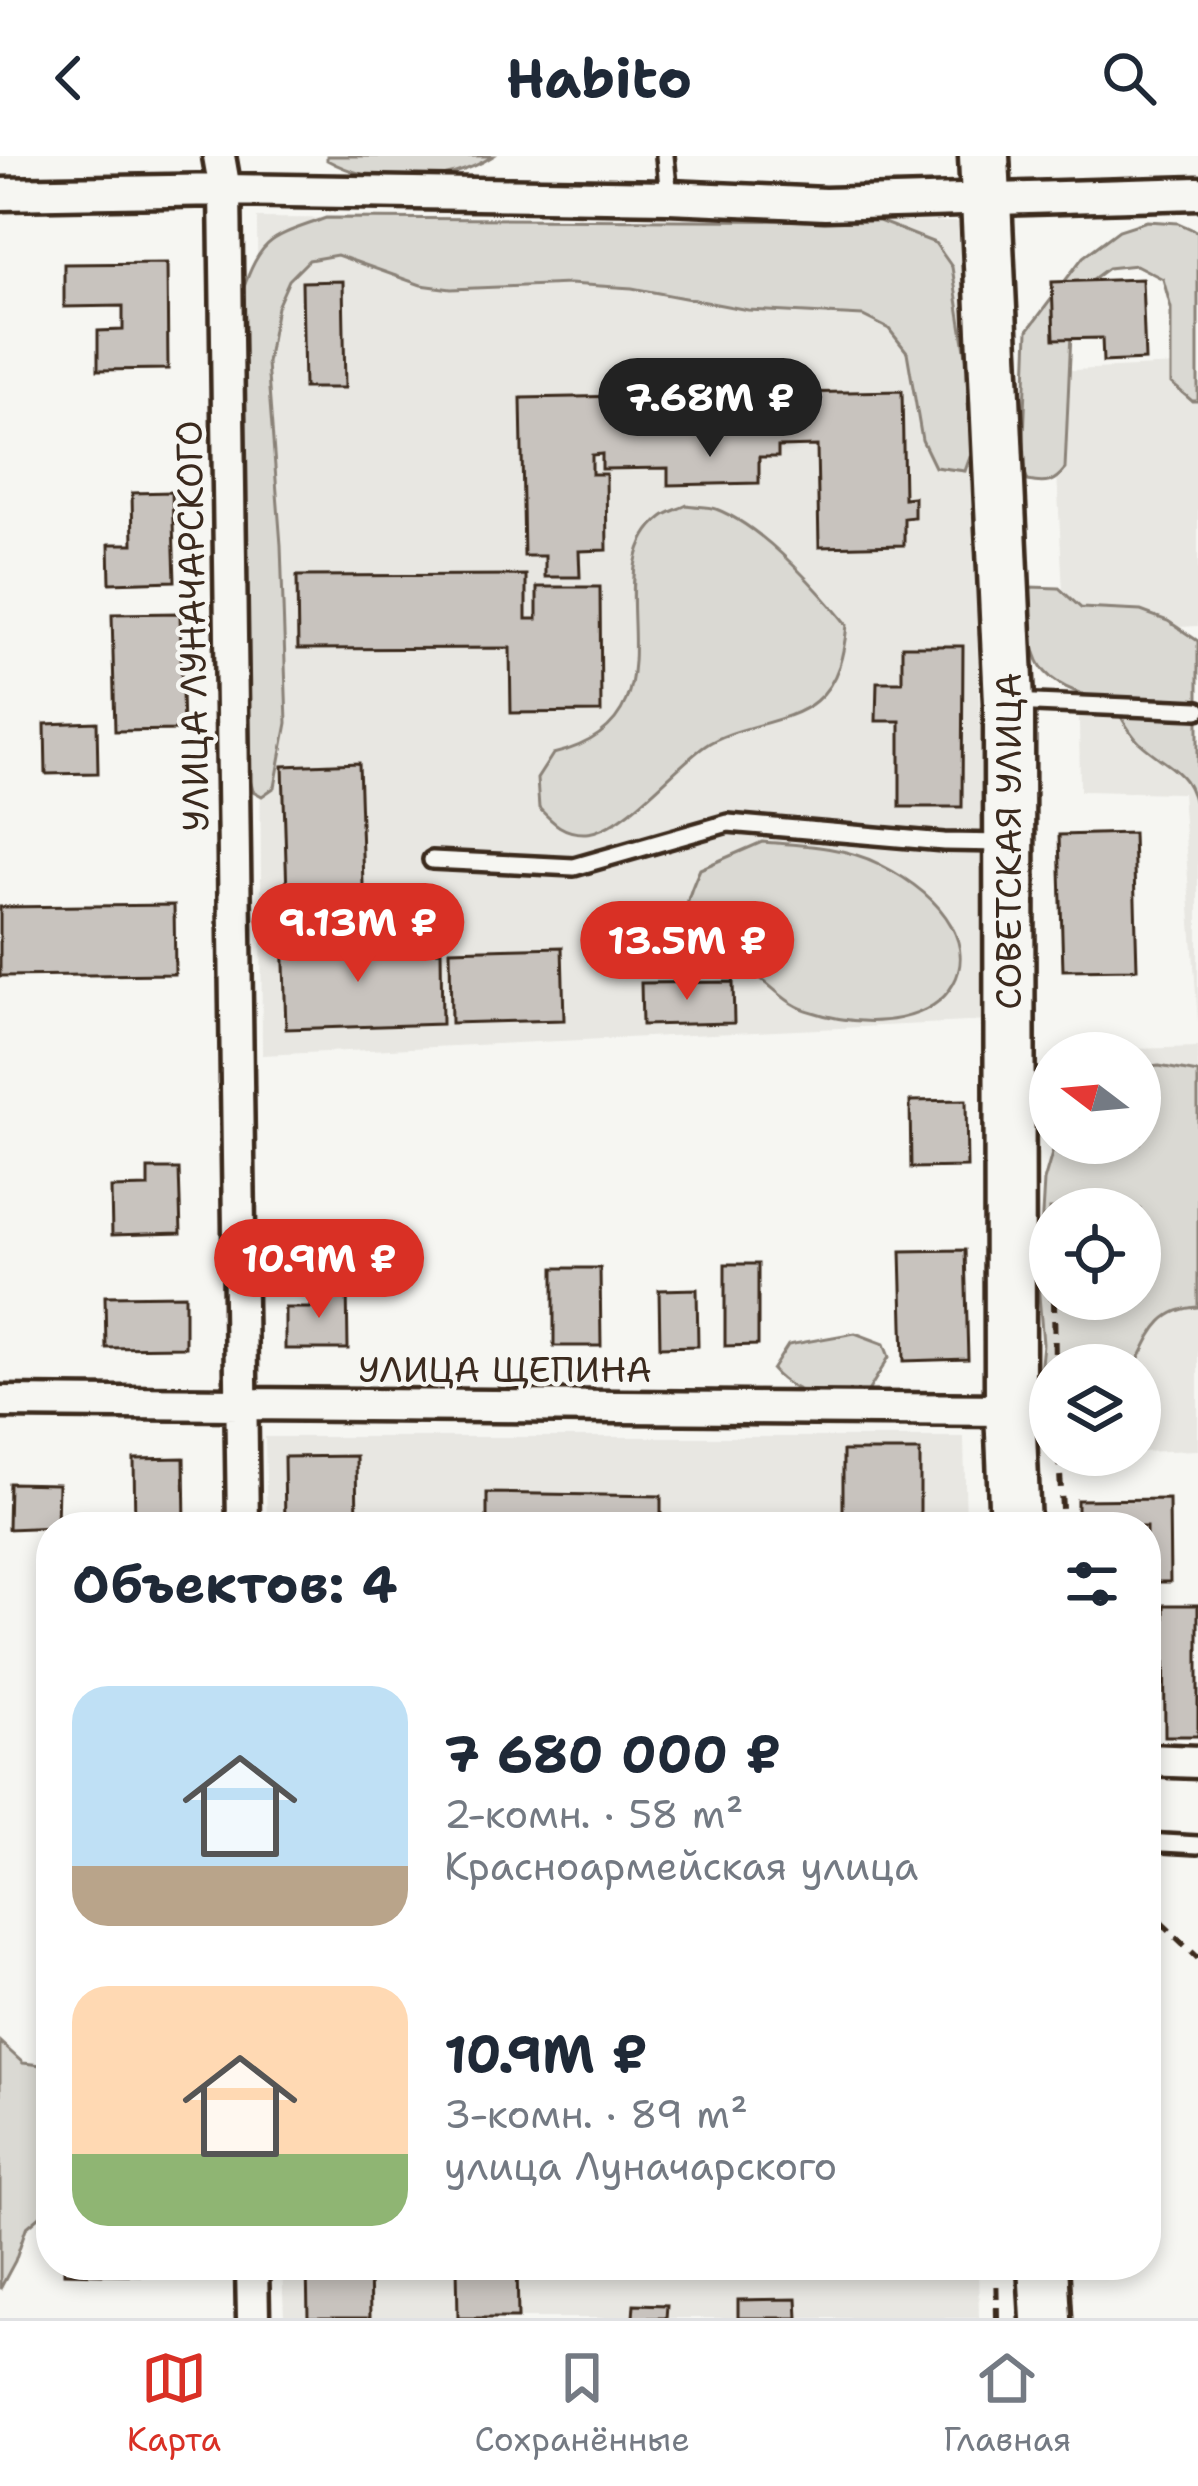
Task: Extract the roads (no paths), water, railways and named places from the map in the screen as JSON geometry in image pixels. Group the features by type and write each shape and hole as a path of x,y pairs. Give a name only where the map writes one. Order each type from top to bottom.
{"main road":[{"name":"СОВЕТСКАЯ УЛИЦА","path":"986,178 1009,702 1010,1410 1014,1512"},
{"path":"1044,2280 1046,2318"}],"street":[{"name":"УЛИЦА ЛУНАЧАРСКОГО","path":"219,156 225,190 243,1512"},
{"path":"0,194 225,190 825,204 986,178 1198,193"},
{"name":"УЛИЦА ЩЕПИНА","path":"0,1402 1010,1410"},
{"path":"1161,1761 1198,1762"},
{"path":"252,2280 253,2318"}],"lane":[{"path":"665,156 668,197"},
{"path":"1009,702 1198,710"},
{"path":"432,860 574,867 728,823 944,842 1009,843"},
{"path":"1161,1843 1198,1845"}]}
